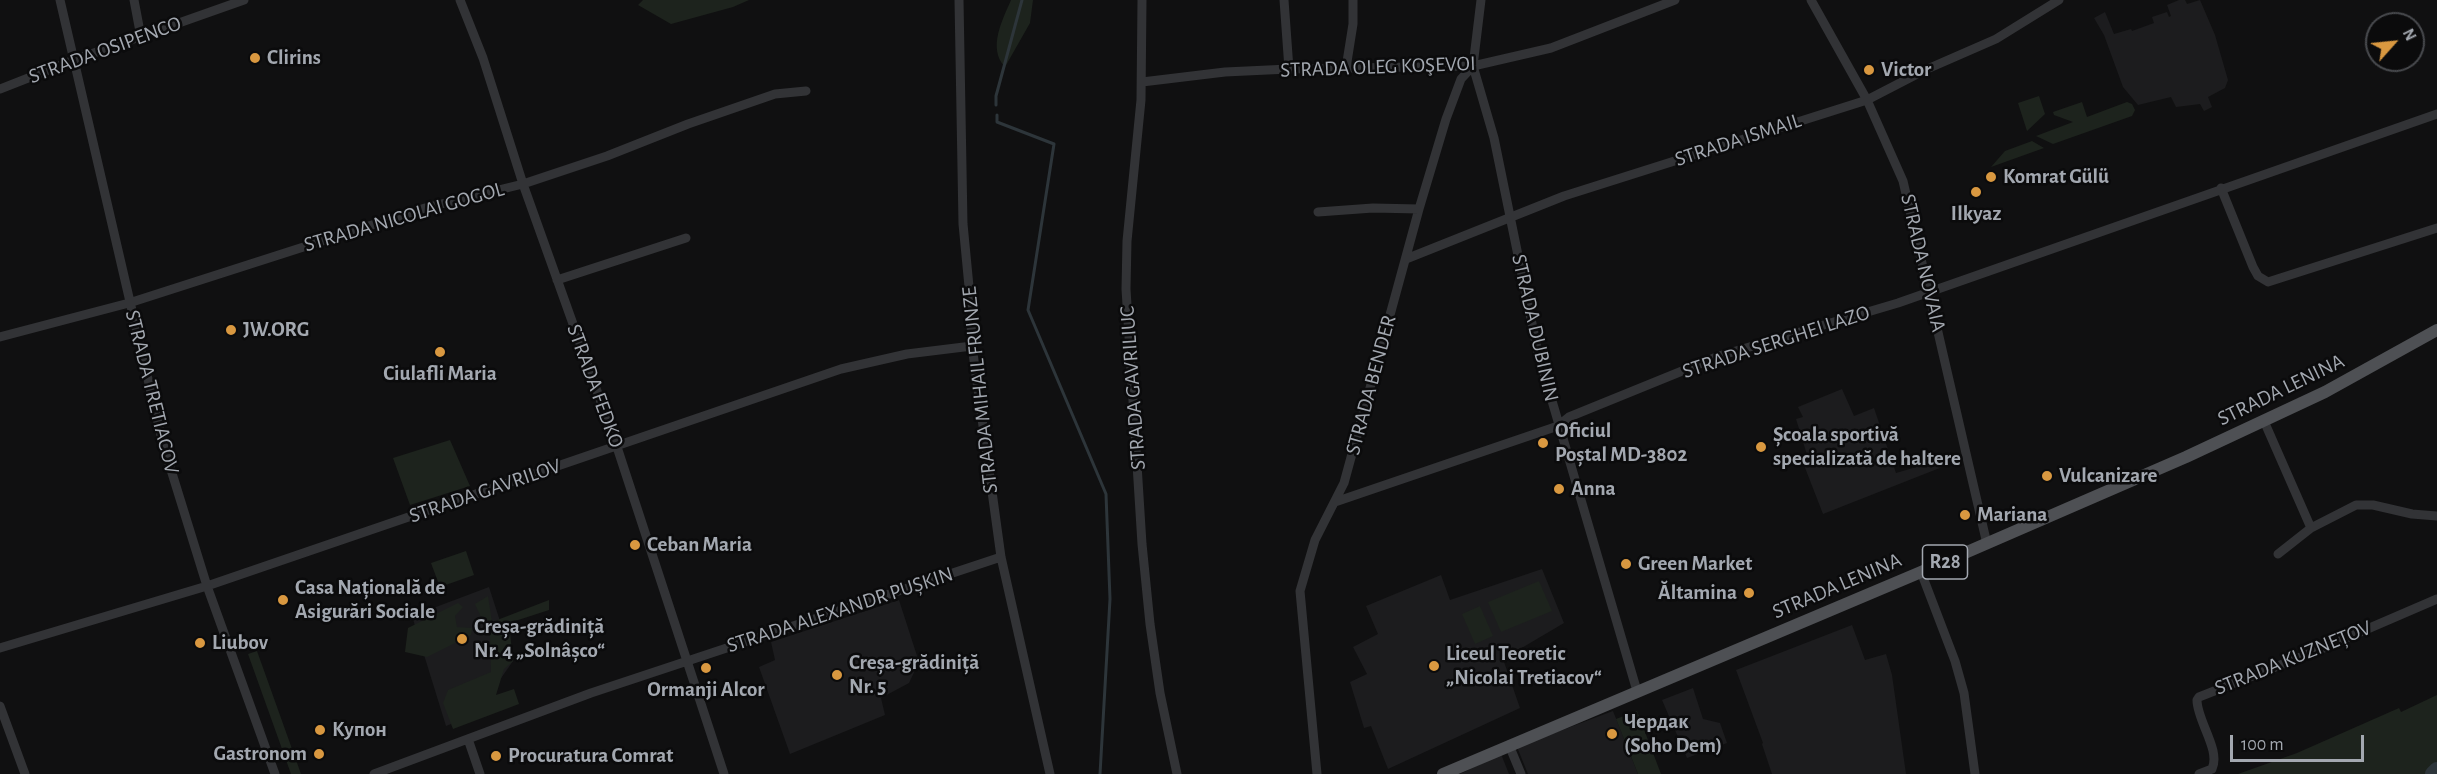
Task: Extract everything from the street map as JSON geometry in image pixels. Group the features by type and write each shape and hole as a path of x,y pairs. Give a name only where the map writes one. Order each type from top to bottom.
{"main road":[{"name":"STRADA LENINA","path":"1443,774 1987,544 2264,421 2325,392 2437,330"}],"street":[{"name":"STRADA TRETIACOV","path":"60,0 163,444 207,586 275,774"},
{"path":"134,0 141,37"},
{"name":"STRADA OSIPENCO","path":"0,89 74,60 244,0"},
{"name":"STRADA FEDKO","path":"460,0 483,58 523,184 617,447 724,774"},
{"name":"STRADA MIHAIL FRUNZE","path":"959,0 963,224 972,346 1001,557 1050,774"},
{"name":"STRADA GAVRILIUC","path":"1143,0 1142,82 1127,241 1126,289 1142,544 1150,624 1160,693 1176,774"},
{"path":"1284,0 1288,69"},
{"path":"1346,68 1353,24 1353,0"},
{"name":"STRADA BENDER","path":"1317,774 1300,591 1315,540 1335,502 1350,463 1419,209 1456,89 1461,79 1473,66 1481,0"},
{"name":"STRADA OLEG KOŞEVOI","path":"1142,82 1225,72 1473,66 1551,48 1675,0"},
{"name":"STRADA NOVAIA","path":"1811,0 1867,100 1903,182 1987,544"},
{"name":"STRADA ISMAIL","path":"1406,259 1511,215 1628,175 1867,100 1925,70 1996,39 2059,0"},
{"name":"STRADA DUBININ","path":"1473,66 1494,138 1538,353 1637,692"},
{"name":"STRADA NICOLAI GOGOL","path":"0,337 129,303 414,211 523,184 607,156 688,124 775,94 806,91"},
{"name":"STRADA SERGHEI LAZO","path":"1335,502 1558,426 1569,417 1719,356 1930,291 2437,114"},
{"path":"2221,188 2253,267 2258,276 2268,282 2437,228"},
{"path":"1318,212 1373,208 1419,209"},
{"path":"557,280 686,238"},
{"name":"STRADA GAVRILOV","path":"0,648 207,586 841,369 907,354 972,346"},
{"path":"2264,421 2311,528"},
{"path":"2278,554 2311,528 2356,505 2364,504 2412,514 2437,516"},
{"name":"STRADA ALEXANDR PUȘKIN","path":"374,774 591,693 1001,557"},
{"path":"1921,572 1955,661 1964,693 1975,774"},
{"name":"STRADA KUZNEȚOV","path":"2199,774 2212,769 2215,756 2199,714 2197,705 2199,697 2321,649 2437,599"},
{"path":"0,706 25,774"},
{"path":"468,740 480,774"},
{"path":"1509,745 1521,774"}],"shaded area":[{"path":"643,0 749,0 733,7 671,24 638,5"},
{"path":"1011,0 1033,0 1030,23 1005,67 997,51 997,42"},
{"path":"2185,0 2187,4 2200,0 2215,35 2228,80 2225,88 2208,97 2212,107 2204,111 2200,104 2176,107 2171,97 2138,105 2123,87 2104,35 2094,18 2105,12 2114,34 2131,29 2132,31 2154,23 2152,17 2167,12 2169,17 2171,16 2167,5"},
{"path":"2039,96 2045,114 2027,131 2018,103"},
{"path":"2082,102 2087,117 2127,102 2132,104 2135,110 2132,116 2053,144 2036,136 2073,122 2054,115 2053,112"},
{"path":"2032,141 2044,148 1991,167 2005,151"},
{"path":"1842,389 1854,416 1874,408 1896,473 1954,456 1955,462 1823,514 1802,460 1808,458 1796,419 1803,417 1798,407"},
{"path":"450,440 470,486 410,505 393,458"},
{"path":"466,551 474,575 440,587 431,563"},
{"name":"Liceul Teoretic „Nicolai Tretiacov“","path":"1542,569 1564,623 1503,659 1520,708 1388,769 1371,726 1364,728 1350,682 1367,674 1353,647 1378,634 1366,606 1441,575 1450,600"},
{"path":"1539,581 1552,611 1501,632 1488,602"},
{"name":"Creșa-grădiniță Nr. 4 „Solnâșco“","path":"489,587 513,661 490,694 494,707 446,726 412,616"},
{"path":"488,596 492,622 549,600 549,610 509,623 513,661 504,669 496,695 514,689 519,704 453,729 443,703 448,690 491,672 490,637 475,604"},
{"name":"Creșa-grădiniță Nr. 5","path":"899,600 919,662 909,683 881,698 885,715 790,754 759,667 775,660 771,642"},
{"path":"458,603 463,607 455,616 457,627 472,628 471,635 427,657 405,652 408,628"},
{"path":"1480,606 1493,636 1475,644 1462,614"},
{"path":"1852,625 1865,660 1886,654 1892,675 1906,774 1772,774 1736,670"},
{"path":"257,651 301,774 291,774 248,654"},
{"path":"1693,688 1703,719 1720,723 1727,743 1687,758 1662,700"},
{"path":"2437,695 2437,774 2238,774 2297,753 2399,708 2401,712"},
{"path":"1613,711 1638,774 1528,774 1517,747"},
{"path":"1637,711 1661,774 1638,774 1616,719"},
{"path":"1501,754 1509,774 1460,774"}],"waterway":[{"path":"996,105 996,96 1022,0"},
{"path":"997,115 997,122 1054,144 1028,310 1106,494 1110,599 1100,774"},
{"path":"2433,774 2437,770"}],"place":[{"name":"Clirins","path":"255,58"},
{"name":"Victor","path":"1869,70"},
{"name":"Komrat Gülü","path":"1991,177"},
{"name":"Ilkyaz","path":"1976,192"},
{"name":"JW.ORG","path":"231,330"},
{"name":"Ciulafli Maria","path":"440,352"},
{"name":"Oficiul Poștal MD-3802","path":"1543,443"},
{"name":"Școala sportivă specializată de haltere","path":"1761,447"},
{"name":"Vulcanizare","path":"2047,476"},
{"name":"Anna","path":"1559,489"},
{"name":"Mariana","path":"1965,515"},
{"name":"Ceban Maria","path":"635,545"},
{"name":"Green Market","path":"1626,564"},
{"name":"Ăltamina","path":"1749,593"},
{"name":"Casa Națională de Asigurări Sociale","path":"283,600"},
{"name":"Creșa-grădiniță Nr. 4 „Solnâșco“","path":"462,639"},
{"name":"Liubov","path":"200,643"},
{"name":"Liceul Teoretic „Nicolai Tretiacov“","path":"1434,666"},
{"name":"Ormanji Alcor","path":"706,668"},
{"name":"Creșa-grădiniță Nr. 5","path":"837,675"},
{"name":"Купон","path":"320,730"},
{"name":"Чердак (Soho Dem)","path":"1612,734"},
{"name":"Gastronom","path":"319,754"},
{"name":"Procuratura Comrat","path":"496,756"}]}
